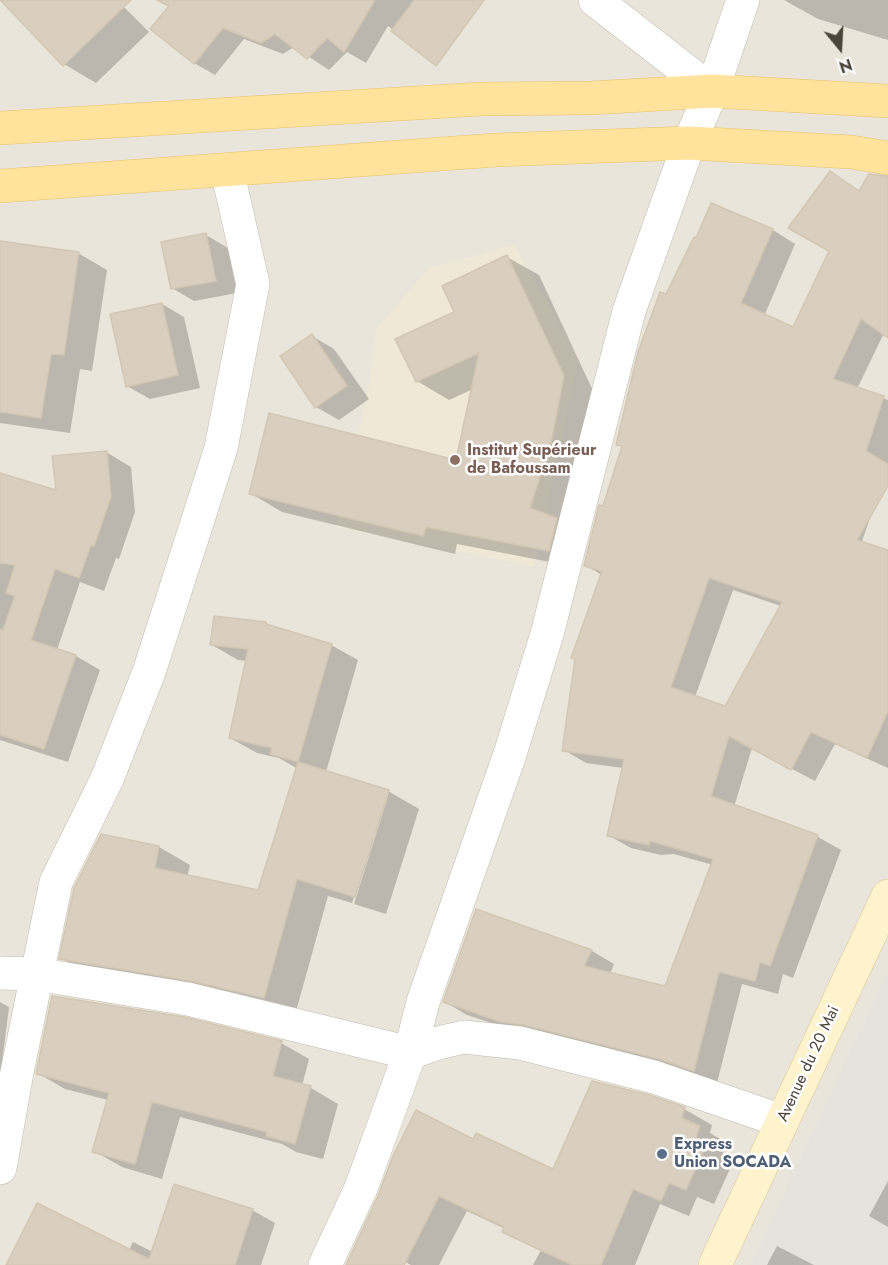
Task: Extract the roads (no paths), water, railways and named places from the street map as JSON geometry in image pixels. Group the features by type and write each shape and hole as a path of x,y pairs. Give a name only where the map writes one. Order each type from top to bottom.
{"main road":[{"path":"0,128 481,99 591,98 712,92 888,101"},
{"path":"0,186 496,150 690,143 851,152 888,158"},
{"name":"Avenue du 20 Mai","path":"715,1265 888,896"}],"street":[{"path":"595,0 712,92"},
{"path":"326,1265 361,1188 410,1053 423,1002 510,754 547,634 629,311 690,143 712,92 743,0"},
{"path":"0,1168 36,974 56,882 107,779 149,672 221,448 253,284 227,170"},
{"path":"0,973 36,974 188,999 410,1053 464,1037 520,1043 654,1077 782,1121"}],"place":[{"name":"Institut Supérieur de Bafoussam","path":"455,460"},
{"name":"Express Union SOCADA","path":"662,1154"}]}
